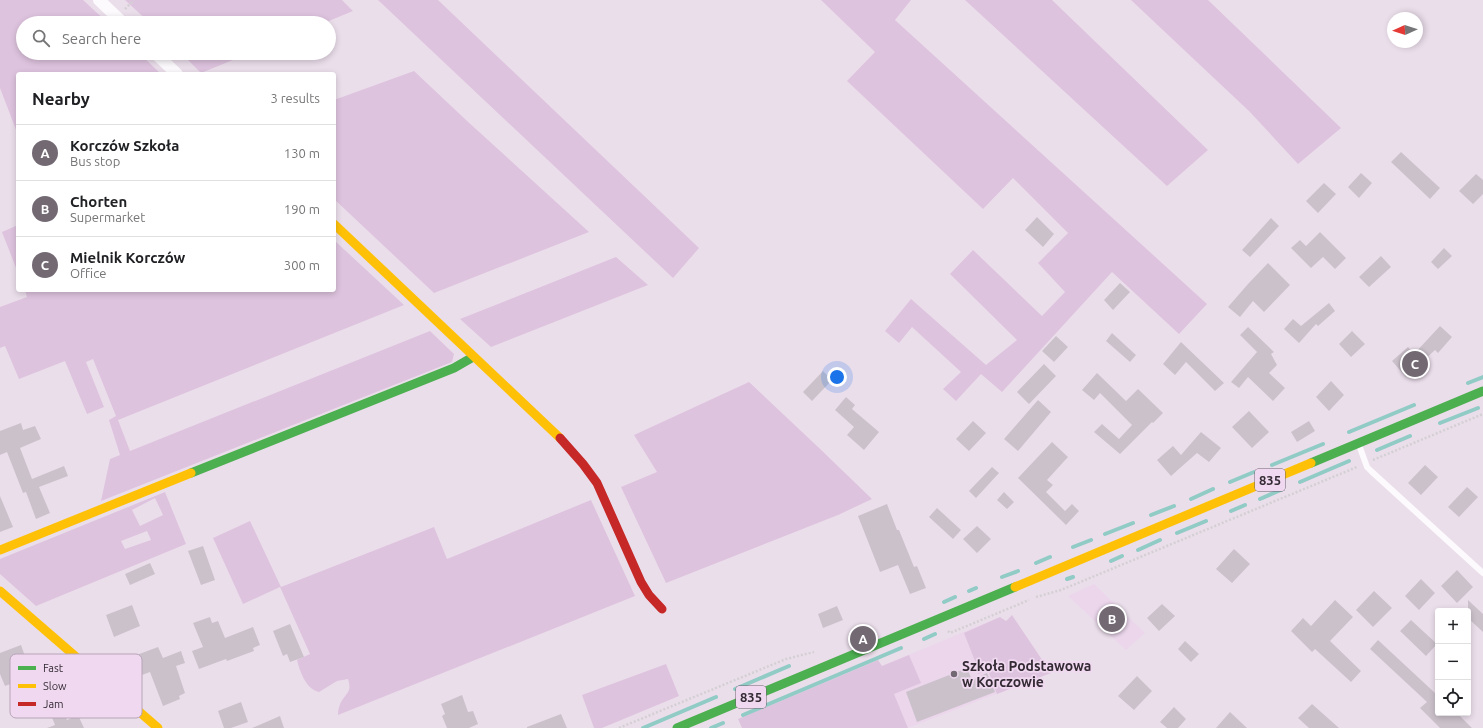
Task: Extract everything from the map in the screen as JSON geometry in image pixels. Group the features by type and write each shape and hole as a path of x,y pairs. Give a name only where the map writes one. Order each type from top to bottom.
{"street":[{"path":"99,0 116,16"},
{"path":"162,60 175,72"},
{"path":"336,226 558,436 583,464 602,493 641,582 649,595 662,609"},
{"path":"0,550 454,368 473,357"},
{"name":"835","path":"678,728 1483,391"},
{"path":"0,591 73,654"},
{"path":"142,714 158,728"}],"lane":[{"path":"1358,444 1371,471 1483,573"}],"path":[{"path":"946,628 950,634 1038,596 1061,590 1483,414"},
{"path":"619,728 786,659 819,650"}],"shaded area":[{"path":"0,0 83,0 100,16 16,16 16,60 146,60 159,72 16,72 16,130 0,88"},
{"path":"125,0 342,0 353,11 336,18 336,16 142,16"},
{"path":"378,0 438,0 699,248 673,278"},
{"path":"821,0 911,0 895,20 1207,304 1179,334 1112,272 1002,392 981,374 956,401 943,389 961,372 912,327 899,343 885,331 911,299 986,365 1017,340 950,274 973,250 1042,316 1065,292 1038,263 1068,233 1013,178 983,209 847,81 875,52"},
{"path":"965,0 1052,0 1208,150 1167,186"},
{"path":"1131,0 1208,0 1341,128 1298,164 1250,112"},
{"path":"188,60 233,60 203,72 200,72"},
{"path":"414,71 589,232 434,293 336,201 336,99"},
{"path":"16,226 16,268 2,232"},
{"path":"336,242 404,305 118,420 130,451 430,331 454,354 452,362 101,501 110,459 120,455 109,420 116,416 93,359 86,362 104,407 87,414 65,361 19,379 5,346 0,348 0,307 27,297 26,292 336,292"},
{"path":"616,257 648,285 491,347 460,319"},
{"path":"749,382 872,499 838,515 666,583 621,487 657,472 634,435"},
{"path":"165,492 186,544 36,606 0,574 0,559","holes":["155,498 163,515 140,526 132,510","147,531 151,540 125,549 121,541"]},
{"path":"591,500 635,596 338,715 340,704 349,689 348,679 337,681 319,692 307,684 297,660 310,654 280,587 243,604 213,538 250,521 281,587 434,527 447,559"},
{"path":"1094,584 1145,633 1126,650 1068,596"},
{"path":"1012,615 1051,673 997,694 988,670 978,674 975,661 964,633 1000,617 1006,621"},
{"name":"Szkoła Podstawowa w Korczowie","path":"1000,617 1027,682 908,728 882,666"},
{"path":"909,655 921,683 894,694 908,728 742,728 738,719 878,660 882,666"},
{"path":"666,664 679,696 602,728 594,728 582,695"}],"building":[{"path":"1401,152 1440,188 1430,199 1391,162"},
{"path":"1361,173 1372,183 1359,198 1348,187"},
{"path":"1476,174 1483,180 1483,194 1473,204 1459,191"},
{"path":"1324,183 1336,194 1318,213 1306,201"},
{"path":"1037,217 1054,234 1043,247 1025,230"},
{"path":"1271,218 1279,226 1250,257 1242,250"},
{"path":"1320,232 1346,258 1335,269 1323,257 1311,268 1291,248 1300,240 1306,246"},
{"path":"1444,248 1452,256 1438,269 1431,262"},
{"path":"1381,256 1391,267 1369,287 1359,277"},
{"path":"1268,263 1290,285 1264,312 1253,301 1240,317 1228,307"},
{"path":"1120,283 1130,292 1113,310 1104,300"},
{"path":"1329,303 1335,311 1318,326 1316,324 1299,343 1284,329 1293,319 1301,326"},
{"path":"1440,326 1452,337 1438,353 1435,350 1406,377 1392,361 1408,347 1414,354"},
{"path":"1248,327 1274,352 1271,354 1277,365 1269,373 1285,388 1273,401 1248,377 1239,388 1231,382 1257,352 1240,335"},
{"path":"1352,331 1365,344 1351,357 1339,344"},
{"path":"1112,333 1136,355 1130,362 1106,341"},
{"path":"1056,336 1068,347 1054,362 1042,351"},
{"path":"1181,342 1224,383 1215,391 1186,362 1175,375 1163,364"},
{"path":"1044,364 1056,376 1029,404 1017,392"},
{"path":"823,371 832,380 812,401 803,392"},
{"path":"1097,373 1126,401 1138,389 1163,413 1120,454 1094,432 1102,424 1119,439 1132,425 1100,393 1094,400 1082,390"},
{"path":"1331,381 1344,395 1329,411 1316,397"},
{"path":"846,397 855,405 852,409 879,432 864,450 847,435 854,427 835,410"},
{"path":"1038,400 1051,412 1018,451 1004,439"},
{"path":"1249,411 1269,432 1252,448 1232,427"},
{"path":"973,421 986,433 969,451 956,439"},
{"path":"1309,421 1315,431 1297,442 1291,432"},
{"path":"21,423 23,430 35,426 41,439 20,448 32,479 64,466 68,476 39,487 50,513 36,519 26,492 23,493 7,452 0,455 0,431"},
{"path":"1201,432 1221,448 1209,462 1197,453 1171,476 1157,460 1173,446 1181,455"},
{"path":"1052,442 1068,457 1047,480 1053,485 1046,492 1065,511 1072,504 1079,511 1066,525 1018,478"},
{"path":"1425,465 1438,477 1421,495 1408,483"},
{"path":"992,467 999,473 976,498 969,491"},
{"path":"1467,487 1478,497 1459,517 1448,507"},
{"path":"1004,492 1014,502 1007,509 997,500"},
{"path":"0,496 13,527 0,532"},
{"path":"887,504 914,567 917,566 926,588 910,594 898,565 880,572 858,516"},
{"path":"937,508 961,530 953,539 929,517"},
{"path":"977,526 991,539 977,553 963,539"},
{"path":"203,546 215,580 201,585 188,551"},
{"path":"1234,549 1250,564 1232,583 1216,569"},
{"path":"150,563 155,574 130,585 125,574"},
{"path":"1457,570 1473,587 1457,603 1441,586"},
{"path":"1421,579 1435,593 1419,610 1405,596"},
{"path":"1374,591 1392,608 1373,627 1356,610"},
{"path":"1335,600 1353,617 1330,641 1361,671 1351,682 1315,649 1312,652 1291,631 1303,618 1311,626"},
{"path":"1468,600 1483,614 1483,632 1471,621 1471,608 1468,608"},
{"path":"1162,604 1175,616 1159,631 1147,618"},
{"path":"132,605 140,626 114,637 106,615"},
{"path":"837,606 843,620 823,628 818,614"},
{"path":"1117,607 1123,624 1106,631 1100,613"},
{"path":"210,617 212,623 218,621 225,638 253,627 260,645 253,648 254,651 199,669 192,651 203,647 193,623"},
{"path":"1411,620 1435,642 1435,646 1426,656 1400,631"},
{"path":"290,624 304,657 290,662 287,654 283,656 273,631"},
{"path":"1378,640 1435,693 1435,716 1460,716 1472,728 1440,728 1420,708 1427,702 1370,649"},
{"path":"1185,641 1199,654 1191,662 1178,649"},
{"path":"21,645 24,654 10,654 10,684 5,686 0,674 0,653"},
{"path":"158,647 163,658 181,651 185,663 176,666 185,693 179,696 180,699 163,706 150,672 142,675 142,654 139,654"},
{"path":"967,668 972,680 987,673 995,692 917,722 906,692"},
{"path":"1137,676 1152,691 1134,710 1118,696"},
{"path":"462,695 468,712 473,711 478,724 469,728 447,728 442,716 445,714 441,704"},
{"path":"241,702 248,722 231,728 224,728 218,711"},
{"path":"1312,704 1339,728 1309,728 1298,718"},
{"path":"1174,707 1186,719 1178,728 1167,728 1160,722"},
{"path":"1230,712 1247,728 1216,728"},
{"path":"561,714 567,728 527,728 527,727"},
{"path":"280,716 284,728 252,728"},
{"path":"52,718 66,718 67,720 71,718 79,718 84,728 47,728 55,725"}],"waterway":[{"path":"1468,383 1483,377"},
{"path":"1349,432 1414,405"},
{"path":"1440,423 1478,408"},
{"path":"1377,450 1410,436"},
{"path":"1272,465 1323,444"},
{"path":"1300,482 1349,461"},
{"path":"1230,482 1254,472"},
{"path":"1191,499 1213,489"},
{"path":"1260,499 1283,489"},
{"path":"1231,511 1245,505"},
{"path":"1151,515 1174,506"},
{"path":"1177,533 1206,521"},
{"path":"1105,534 1133,523"},
{"path":"1073,547 1091,540"},
{"path":"1138,550 1160,540"},
{"path":"1111,561 1122,556"},
{"path":"1036,563 1050,557"},
{"path":"1002,577 1018,571"},
{"path":"1067,579 1073,577"},
{"path":"969,591 976,588"},
{"path":"944,602 955,597"},
{"path":"924,639 935,634"},
{"path":"743,715 901,648"},
{"path":"735,689 789,666"},
{"path":"643,728 716,697"},
{"path":"711,728 723,723"}],"traffic: fast":[{"path":"191,473 454,368 473,357"},
{"path":"1311,463 1483,391"},
{"path":"677,728 1015,587"}],"traffic: slow":[{"path":"336,226 560,438"},
{"path":"1015,587 1311,463"},
{"path":"0,550 191,473"},
{"path":"0,591 73,654"},
{"path":"142,714 158,728"}],"traffic: jam":[{"path":"560,438 583,464 597,483 641,582 649,595 662,609"}],"place":[{"name":"Mielnik Korczów","path":"1415,364"},
{"name":"Chorten","path":"1112,619"},
{"name":"Korczów Szkoła","path":"863,639"},
{"name":"Szkoła Podstawowa w Korczowie","path":"954,674"}]}
